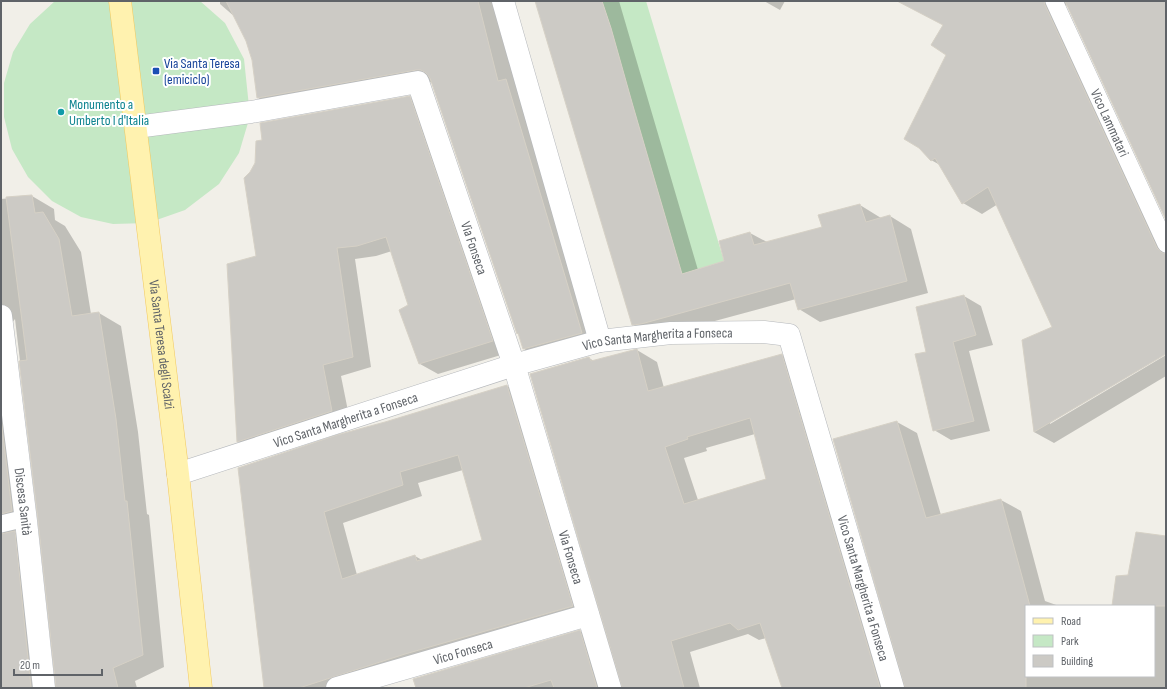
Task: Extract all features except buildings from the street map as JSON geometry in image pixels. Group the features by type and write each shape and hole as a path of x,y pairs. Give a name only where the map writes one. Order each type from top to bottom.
{"main road":[{"name":"Via Santa Teresa degli Scalzi","path":"120,1 178,474 201,688"}],"street":[{"path":"503,1 600,341"},
{"name":"Via Fonseca","path":"136,127 251,112 418,82 514,365 610,688"},
{"name":"Discesa Sanità","path":"1,316 26,518 44,688"},
{"name":"Vico Santa Margherita a Fonseca","path":"178,474 514,365 600,341 671,332 764,332 789,335 893,688"},
{"name":"Vico Fonseca","path":"337,688 588,615"}],"lane":[{"name":"Vico Lammatari","path":"1054,1 1166,244"},
{"path":"1,524 26,518"}],"green space":[{"path":"55,1 200,1 225,23 244,59 250,116 239,153 219,184 185,210 148,223 113,224 81,217 52,201 28,177 12,149 4,117 4,83 13,52 30,24"},
{"path":"602,1 646,1 724,261 682,274"}],"place":[{"name":"Via Santa Teresa (emiciclo)","path":"156,71"},
{"name":"Monumento a Umberto I d'Italia","path":"61,112"}]}
